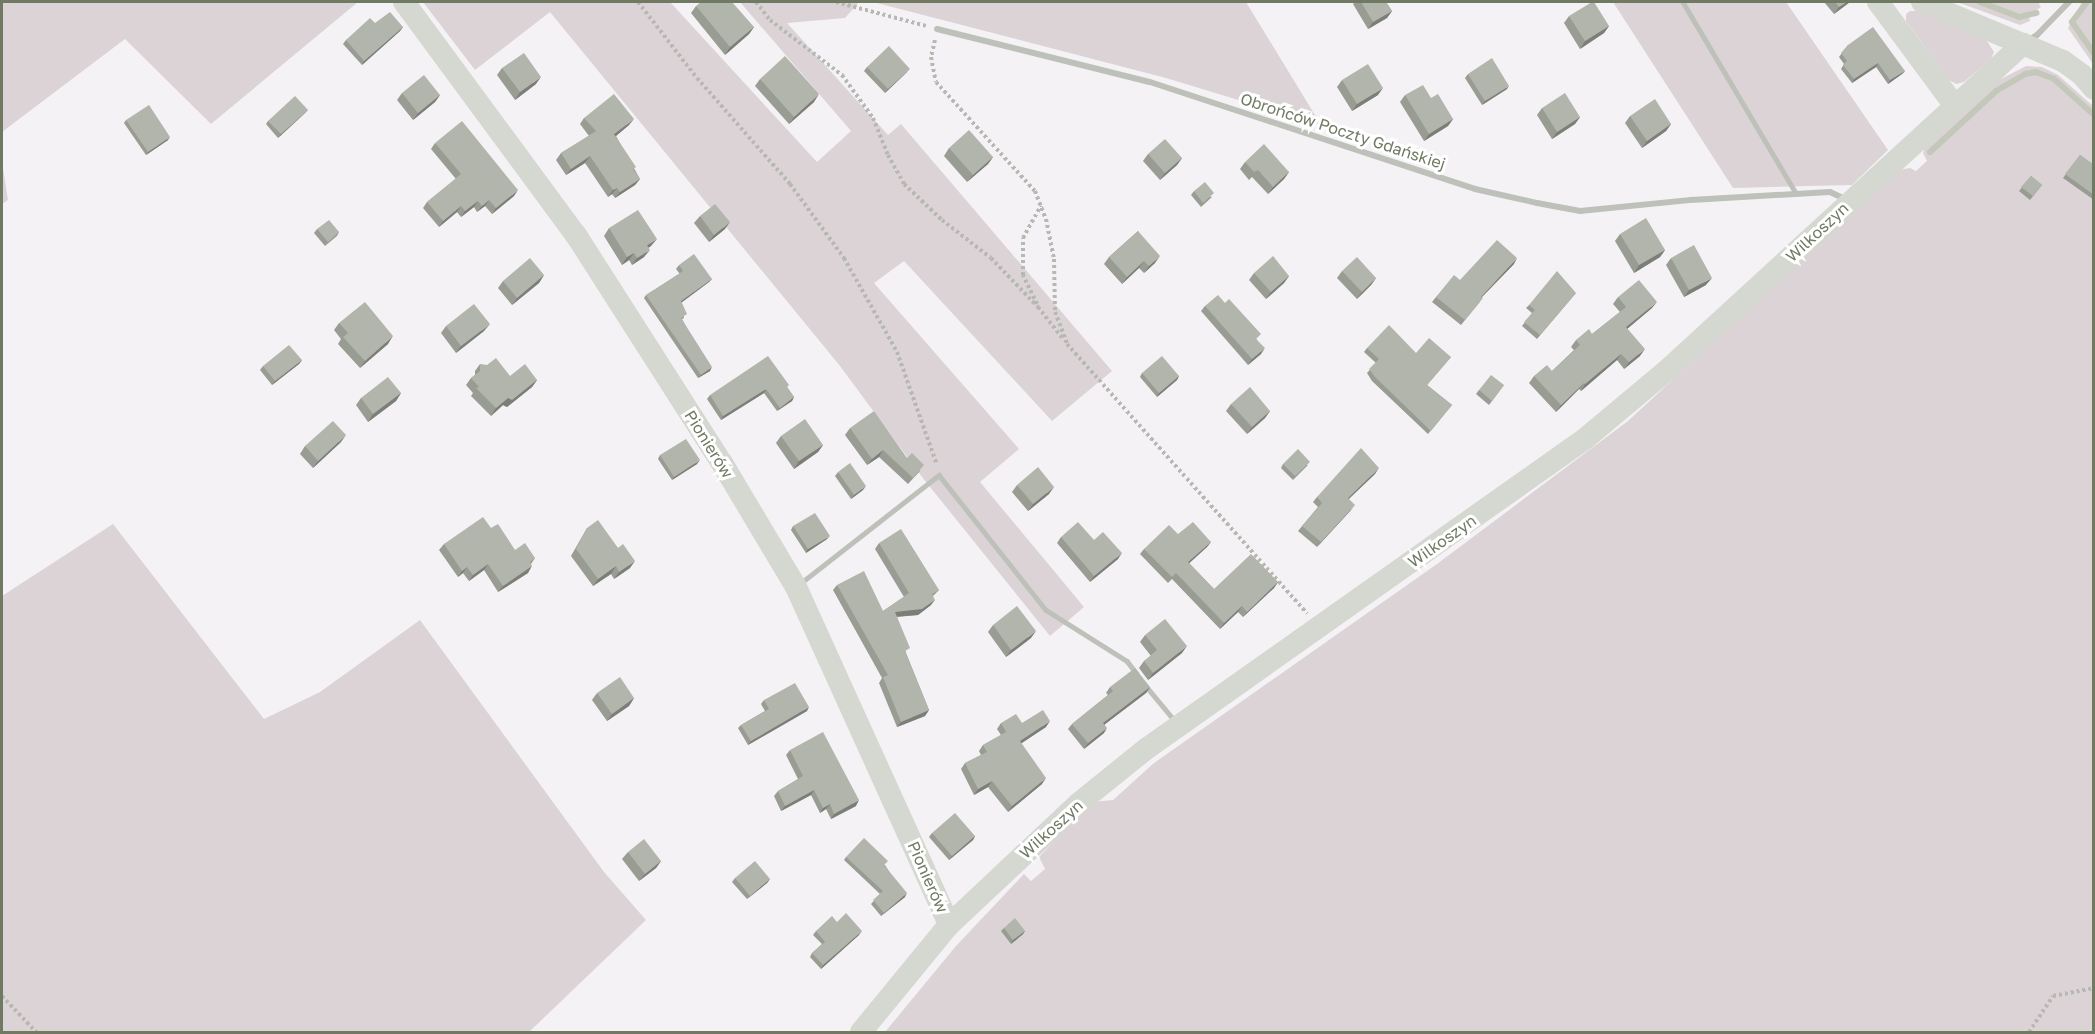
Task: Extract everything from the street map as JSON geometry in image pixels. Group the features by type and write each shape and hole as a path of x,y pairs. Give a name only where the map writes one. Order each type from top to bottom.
{"street":[{"name":"Pionierów","path":"404,2 576,235 722,463 796,587 950,925"},
{"path":"1878,2 1955,106"},
{"path":"1922,2 2063,61 2082,75 2094,89"},
{"path":"2023,44 2037,35 2069,2"},
{"name":"Obrońców Poczty Gdańskiej","path":"937,29 1150,82 1475,189 1537,203 1581,211 1830,192 1842,195 1850,202"},
{"name":"Wilkoszyn","path":"861,1032 950,925 1052,827 1112,776 1178,726 1594,431 1665,372 2023,44"}],"lane":[{"path":"1683,2 1796,193"},
{"path":"796,587 939,475 1046,610 1126,661 1178,726"}],"path":[{"path":"638,2 697,78 790,184 844,258 897,352 939,475"},
{"path":"756,2 770,20 842,75 873,118 888,155 904,184 942,220 992,258 1038,307 1066,344 1319,628"},
{"path":"836,2 937,29 931,57 936,82 1035,191 1054,259 1052,295 1066,344"},
{"path":"1038,307 1023,275 1023,238 1041,206"},
{"path":"2030,1032 2053,996 2094,988"},
{"path":"2,996 36,1032"}],"shaded area":[{"path":"2,2 358,2 211,124 125,39 2,132"},
{"path":"423,2 670,2 817,162 851,131 740,2 859,2 845,18 787,23 888,135 901,124 1112,371 1052,421 904,261 874,283 1019,449 980,482 1084,607 1050,636 922,477 840,366 550,12 475,70"},
{"path":"873,2 1246,2 1321,125 1166,78"},
{"path":"1613,2 1786,2 1888,150 1852,185 1733,188"},
{"path":"1957,2 2038,2 2041,7 2029,15 2030,21 2020,25"},
{"path":"2082,2 2093,2 2093,64 2068,28"},
{"path":"1910,11 1918,11 1985,38 1994,52 1991,59 1964,82 1956,84 1949,80 1906,21 1906,14"},
{"path":"2026,66 2042,67 2058,75 2093,106 2093,1032 885,1032 956,946 1024,874 1031,881 1045,869 1039,857 1092,802 1113,800 1154,763 1437,564 1628,421 1899,170 1910,168 1916,171 1927,161 1923,153 1925,146 1997,81"},
{"path":"2,162 8,200 2,204"},
{"path":"113,524 264,719 320,692 420,620 604,872 646,920 529,1032 2,1032 2,596"}],"building":[{"path":"701,2 732,2 754,27 730,47 696,6"},
{"path":"1361,2 1386,2 1392,11 1373,22"},
{"path":"1592,2 1609,26 1585,41 1569,16"},
{"path":"1835,2 1847,2 1839,7"},
{"path":"390,12 403,27 364,61 346,40 370,18 375,23"},
{"path":"1873,27 1905,71 1890,80 1878,63 1854,79 1843,65 1847,61 1841,53"},
{"path":"889,46 910,69 888,89 867,67"},
{"path":"524,53 541,77 520,92 502,68"},
{"path":"785,56 819,94 794,117 760,79"},
{"path":"1492,58 1509,86 1485,101 1468,74"},
{"path":"1368,64 1383,88 1357,104 1342,80"},
{"path":"424,75 440,95 418,113 402,93"},
{"path":"1423,85 1431,98 1438,94 1453,119 1429,134 1405,95"},
{"path":"1565,93 1580,117 1557,132 1542,108"},
{"path":"614,94 634,119 614,134 636,167 633,169 640,179 620,192 617,188 613,190 590,156 571,169 561,153 596,131 584,118"},
{"path":"295,96 308,110 281,134 268,121"},
{"path":"1655,99 1671,124 1647,141 1630,116"},
{"path":"149,105 170,137 148,152 126,120"},
{"path":"462,121 518,190 496,208 489,200 482,206 478,201 465,211 461,206 443,221 427,202 461,174 435,143"},
{"path":"969,130 993,157 973,175 949,148"},
{"path":"1165,139 1182,158 1165,173 1148,154"},
{"path":"1264,144 1289,172 1273,187 1258,170 1254,172 1245,162"},
{"path":"2080,155 2094,165 2094,195 2065,174"},
{"path":"2031,176 2042,185 2033,196 2021,187"},
{"path":"1205,182 1214,193 1203,203 1194,191"},
{"path":"715,204 730,222 714,235 700,216"},
{"path":"638,210 657,239 647,245 650,250 637,258 634,253 627,257 609,228"},
{"path":"1646,218 1665,250 1639,265 1620,234"},
{"path":"329,220 339,232 328,242 317,229"},
{"path":"1138,231 1160,256 1149,266 1144,261 1127,277 1109,257"},
{"path":"1497,240 1517,258 1481,297 1483,298 1465,320 1436,297 1454,275 1460,280"},
{"path":"1694,245 1712,278 1689,290 1671,258"},
{"path":"694,254 712,279 681,301 687,314 681,318 712,367 701,375 646,295 683,271 679,265"},
{"path":"1273,256 1289,276 1271,292 1254,273"},
{"path":"1357,257 1376,278 1362,292 1342,271"},
{"path":"530,258 544,275 517,298 503,281"},
{"path":"1557,271 1576,293 1540,335 1524,322 1535,310 1529,305"},
{"path":"1639,280 1657,302 1626,327 1645,349 1629,362 1621,354 1584,383 1561,405 1534,376 1547,365 1552,371 1580,345 1576,340 1589,329 1592,334 1626,307 1618,297"},
{"path":"1218,295 1225,303 1229,299 1261,334 1256,339 1265,348 1252,359 1205,306"},
{"path":"365,302 393,336 365,361 343,337 348,333 339,323"},
{"path":"474,304 490,324 461,346 446,326"},
{"path":"1389,325 1416,353 1429,338 1451,357 1427,385 1452,405 1431,431 1369,369 1379,359 1367,348"},
{"path":"289,345 302,360 275,381 263,366"},
{"path":"768,356 789,385 787,387 794,397 780,408 766,389 723,416 710,395"},
{"path":"1162,356 1179,376 1159,393 1142,373"},
{"path":"496,358 510,376 525,364 537,380 512,400 508,398 496,408 476,388 479,387 471,378 480,371 480,364 487,365"},
{"path":"1491,375 1504,385 1492,401 1479,390"},
{"path":"388,377 401,393 373,414 361,398"},
{"path":"1250,387 1270,411 1252,427 1231,404"},
{"path":"874,411 907,458 912,453 924,465 913,478 883,450 872,459 850,428"},
{"path":"805,419 823,445 799,461 781,436"},
{"path":"333,421 346,435 318,461 305,446"},
{"path":"686,439 700,460 674,477 660,455"},
{"path":"1361,448 1379,468 1348,498 1355,505 1321,542 1302,526 1322,503 1317,497"},
{"path":"1298,449 1310,462 1295,476 1283,464"},
{"path":"850,463 866,486 854,495 838,472"},
{"path":"1038,467 1054,487 1033,504 1017,485"},
{"path":"815,513 830,536 808,549 793,526"},
{"path":"483,517 491,528 498,524 515,550 525,543 535,558 530,562 532,566 503,586 488,564 473,575 467,567 462,571 444,544"},
{"path":"598,520 618,548 623,544 635,561 619,572 616,566 598,579 576,549 587,528"},
{"path":"1078,522 1094,540 1103,532 1122,553 1094,576 1061,537"},
{"path":"1193,522 1211,542 1188,562 1214,589 1251,554 1278,582 1247,612 1242,606 1224,623 1176,573 1172,577 1144,549 1169,525 1178,534"},
{"path":"901,529 939,590 932,594 935,600 922,609 895,612 910,648 905,651 929,710 901,722 883,677 888,675 837,585 864,571 883,611 909,593 879,543"},
{"path":"1017,606 1036,631 1011,650 993,625"},
{"path":"1165,619 1187,646 1153,673 1144,661 1157,650 1145,635"},
{"path":"1135,668 1150,687 1103,723 1107,728 1088,743 1072,724 1113,691 1110,687"},
{"path":"620,677 634,698 612,714 597,693"},
{"path":"795,683 809,707 751,741 741,725 769,709 764,700"},
{"path":"1043,710 1050,721 1020,741 1046,778 1012,806 992,781 978,789 965,763 987,752 983,745 1006,732 1001,723 1016,714 1022,723"},
{"path":"823,732 859,800 834,814 830,804 823,808 814,790 785,806 778,791 803,776 790,750"},
{"path":"955,813 975,836 952,856 932,833"},
{"path":"864,838 888,861 884,865 907,893 884,913 873,900 883,891 846,857"},
{"path":"644,839 661,861 645,874 628,852"},
{"path":"755,861 770,879 750,896 735,878"},
{"path":"846,913 862,931 823,965 812,953 825,942 816,931 832,916 837,922"},
{"path":"1015,918 1025,931 1013,940 1004,928"}],"waterway":[{"path":"1980,2 2019,17 2037,13"},
{"path":"2087,2 2072,22 2094,54"},
{"path":"1930,152 1996,91 2025,74 2036,72 2054,79 2094,115"}]}
